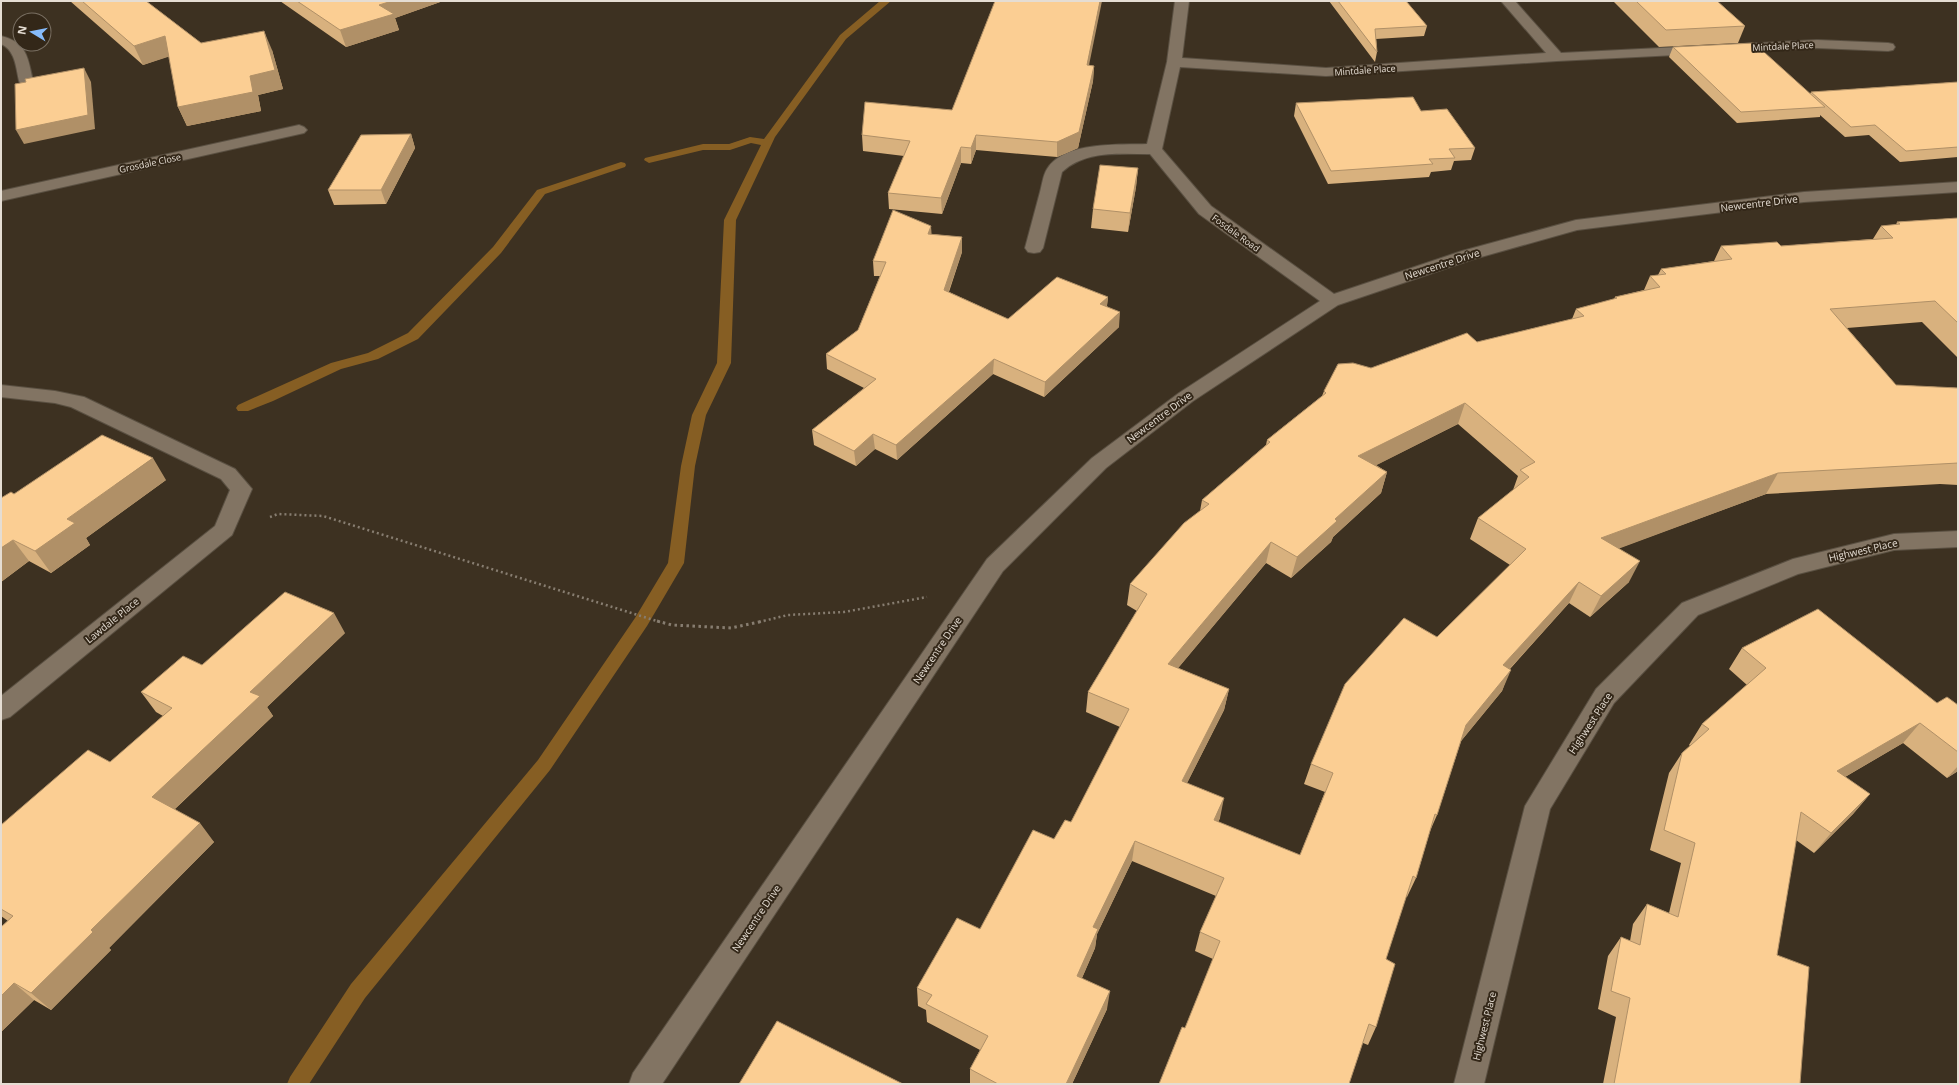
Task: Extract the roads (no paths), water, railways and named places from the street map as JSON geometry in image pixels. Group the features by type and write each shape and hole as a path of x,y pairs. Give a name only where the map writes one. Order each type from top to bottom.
{"street":[{"path":"1034,248 1054,170 1066,159 1090,152 1154,149 1174,62 1182,1"},
{"path":"1508,1 1557,57"},
{"path":"1,40 7,40 19,51 26,81"},
{"name":"Mintdale Place","path":"1174,62 1326,72 1557,57 1816,44 1888,47"},
{"name":"Grosdale Close","path":"1,196 299,130"},
{"name":"Fosdale Road","path":"1154,149 1205,210 1332,301"},
{"name":"Newcentre Drive","path":"644,1084 995,565 1099,463 1186,397 1332,301 1468,255 1576,225 1804,197 1958,187"},
{"name":"Lawdale Place","path":"1,391 55,397 76,402 228,474 241,489 224,530 1,710"},
{"name":"Highwest Place","path":"1469,1084 1538,806 1605,696 1690,609 1793,566 1894,542 1958,539"}],"waterway":[{"path":"297,1084 358,991 544,765 641,622 676,563 688,466 699,415 724,363 730,220 770,137 843,37 886,1"},
{"path":"649,160 703,147 730,147 750,140 767,143"},
{"path":"243,408 336,366 373,356 413,336 497,250 541,192 621,165"}]}
